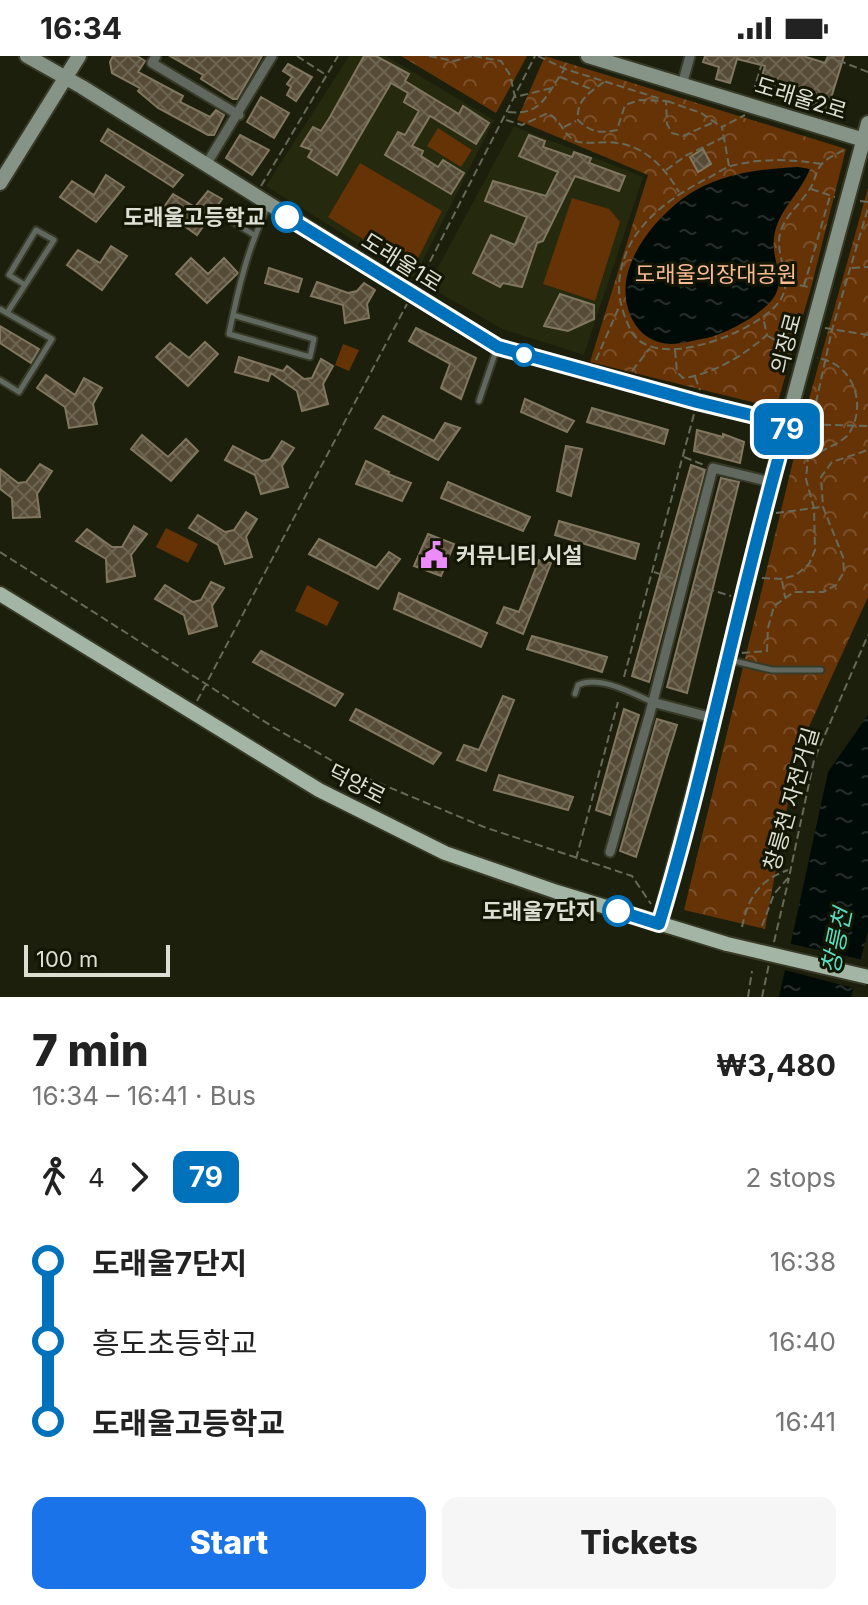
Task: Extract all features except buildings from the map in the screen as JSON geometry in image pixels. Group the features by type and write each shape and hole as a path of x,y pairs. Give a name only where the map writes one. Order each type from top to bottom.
{"main road":[{"name":"덕양로","path":"0,594 319,790 445,853 727,944 868,977"}],"street":[{"name":"도래울1로","path":"27,56 498,347 697,402 793,424"},
{"path":"0,183 79,56"},
{"path":"156,56 152,63 239,115"},
{"path":"206,165 272,56"},
{"name":"도래울2로","path":"588,56 680,91 857,143"},
{"path":"680,91 690,56"},
{"name":"의장로","path":"659,924 713,718 735,656 771,482 793,424 857,143 868,123"},
{"path":"610,852 713,468 771,482"},
{"path":"652,702 713,718"}],"lane":[{"path":"233,315 314,339 310,357 229,334 233,315 254,235 269,206"},
{"path":"225,217 254,235"},
{"path":"7,313 54,240 36,230 9,275 25,285"},
{"path":"0,309 52,339 19,392 0,380"},
{"path":"479,401 498,347"},
{"path":"735,656 772,670 821,670"},
{"path":"575,694 578,685 586,681 621,689 652,702"}],"path":[{"path":"297,56 326,75"},
{"path":"260,187 338,56"},
{"path":"429,56 454,61 473,56 501,61 510,75 515,97"},
{"path":"416,287 537,56 565,69 701,113 722,127 729,166"},
{"path":"752,96 764,56"},
{"path":"827,56 868,72"},
{"path":"508,112 520,113 540,107 565,69"},
{"path":"559,77 594,89"},
{"path":"604,82 583,97 577,109 578,120 587,129 602,133 617,130 625,105 640,100 666,101"},
{"path":"515,97 552,88"},
{"path":"677,104 680,91"},
{"path":"666,101 667,124 672,133 683,136 714,122"},
{"path":"700,103 701,113"},
{"path":"504,119 522,125 548,113 558,120 567,136 578,142 621,143 645,154 666,170 680,193"},
{"path":"722,127 746,114"},
{"path":"563,128 578,120"},
{"path":"666,170 687,155 724,137"},
{"path":"619,306 633,335 651,347 675,349 723,339 763,316 782,299 787,283 779,241 786,219 810,189 821,164 857,143"},
{"path":"593,366 619,306 621,272 632,241 655,212 680,193 729,166 796,159 821,164"},
{"path":"810,189 838,198"},
{"path":"804,286 830,196"},
{"path":"859,201 868,202"},
{"path":"760,577 782,579 796,575 809,564 815,550 814,508 806,479 811,425 832,330 868,208"},
{"path":"822,224 827,226"},
{"path":"854,234 860,236"},
{"path":"850,268 868,267"},
{"path":"787,283 815,289"},
{"path":"197,701 408,303"},
{"path":"763,316 767,335 797,353"},
{"path":"823,328 868,335"},
{"path":"683,378 743,355 767,335"},
{"path":"629,375 651,347"},
{"path":"675,349 677,372 683,378"},
{"path":"809,460 846,437 860,415 861,400 848,374 826,360 815,358"},
{"path":"694,376 699,392"},
{"path":"681,384 683,378"},
{"path":"624,677 694,413"},
{"path":"793,424 868,426"},
{"path":"735,656 767,651 770,617 774,606 785,597 794,592 823,592 836,585 844,572 843,557 823,507 821,477 832,462 865,451 868,446"},
{"path":"683,456 713,468"},
{"path":"775,513 823,507"},
{"path":"0,552 273,727 350,771 484,827 632,876 651,904"},
{"path":"652,572 675,579"},
{"path":"782,579 785,597"},
{"path":"691,584 732,596"},
{"name":"창릉천 자전거길","path":"762,926 774,894 789,877 814,760 868,635"},
{"path":"576,859 618,702"},
{"path":"742,927 749,902 760,885 774,875 790,870"},
{"path":"774,941 789,877"},
{"path":"762,997 772,954"},
{"path":"748,997 752,971"}],"shaded area":[{"name":"도래울고등학교","path":"349,56 386,56 494,120 414,278 266,186"},
{"path":"514,126 643,177 584,355 502,329 428,286"}],"green space":[{"path":"401,56 527,56 496,113"},
{"name":"도래울의장대공원","path":"545,56 846,149 811,288 776,408 590,362 648,175 517,120"},
{"path":"438,128 472,150 461,167 427,146"},
{"path":"360,163 442,211 412,270 328,217"},
{"path":"868,188 868,597 797,753 765,929 684,910 802,424"},
{"path":"572,198 609,209 620,222 595,301 543,284"},
{"path":"343,344 359,350 349,371 335,365"},
{"path":"166,528 198,544 188,563 156,547"},
{"path":"307,585 339,602 327,626 295,611"}],"water":[{"path":"798,167 810,169 776,228 774,246 779,283 768,304 753,317 715,336 671,344 647,337 632,319 626,284 632,261 649,231 682,199 709,184 752,171"},
{"name":"창릉천","path":"868,715 868,931 851,997 779,997 828,772"}],"pier":[{"path":"787,943 864,960 857,989 781,969"}],"bus line":[{"name":"79","path":"287,217 498,347 590,374 788,424 659,924 618,911"}],"place":[{"name":"도래울고등학교","path":"287,217"},
{"name":"커뮤니티 시설","path":"434,555"},
{"name":"도래울7단지","path":"618,911"}]}
